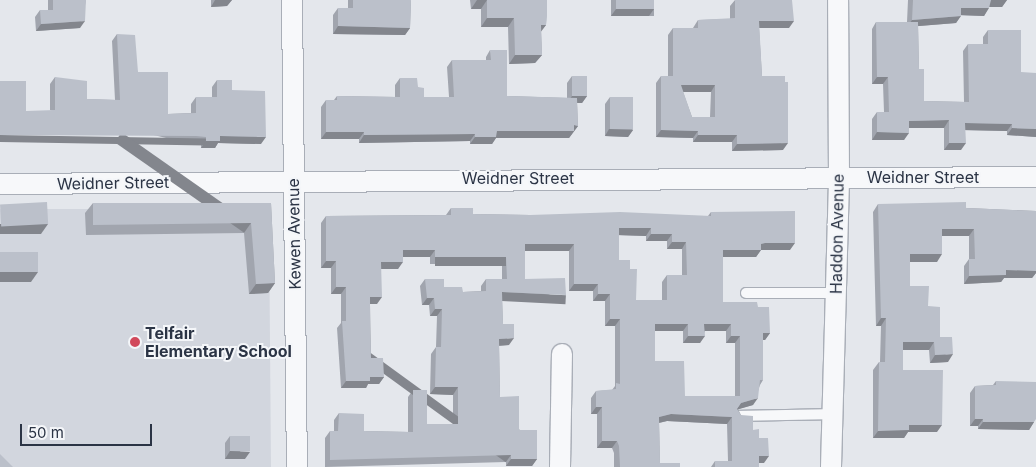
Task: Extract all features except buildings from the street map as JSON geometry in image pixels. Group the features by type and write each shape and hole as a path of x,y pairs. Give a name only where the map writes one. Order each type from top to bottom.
{"street":[{"name":"Kewen Avenue","path":"292,0 297,467"},
{"name":"Haddon Avenue","path":"831,467 839,176 838,0"},
{"name":"Weidner Street","path":"0,184 839,176 1036,177"},
{"path":"560,467 562,354"}],"lane":[{"path":"746,293 836,294"},
{"path":"739,416 833,414"}],"shaded area":[{"name":"Telfair Elementary School","path":"0,209 261,209 269,218 271,467 0,467"}],"place":[{"name":"Telfair Elementary School","path":"135,342"}]}
